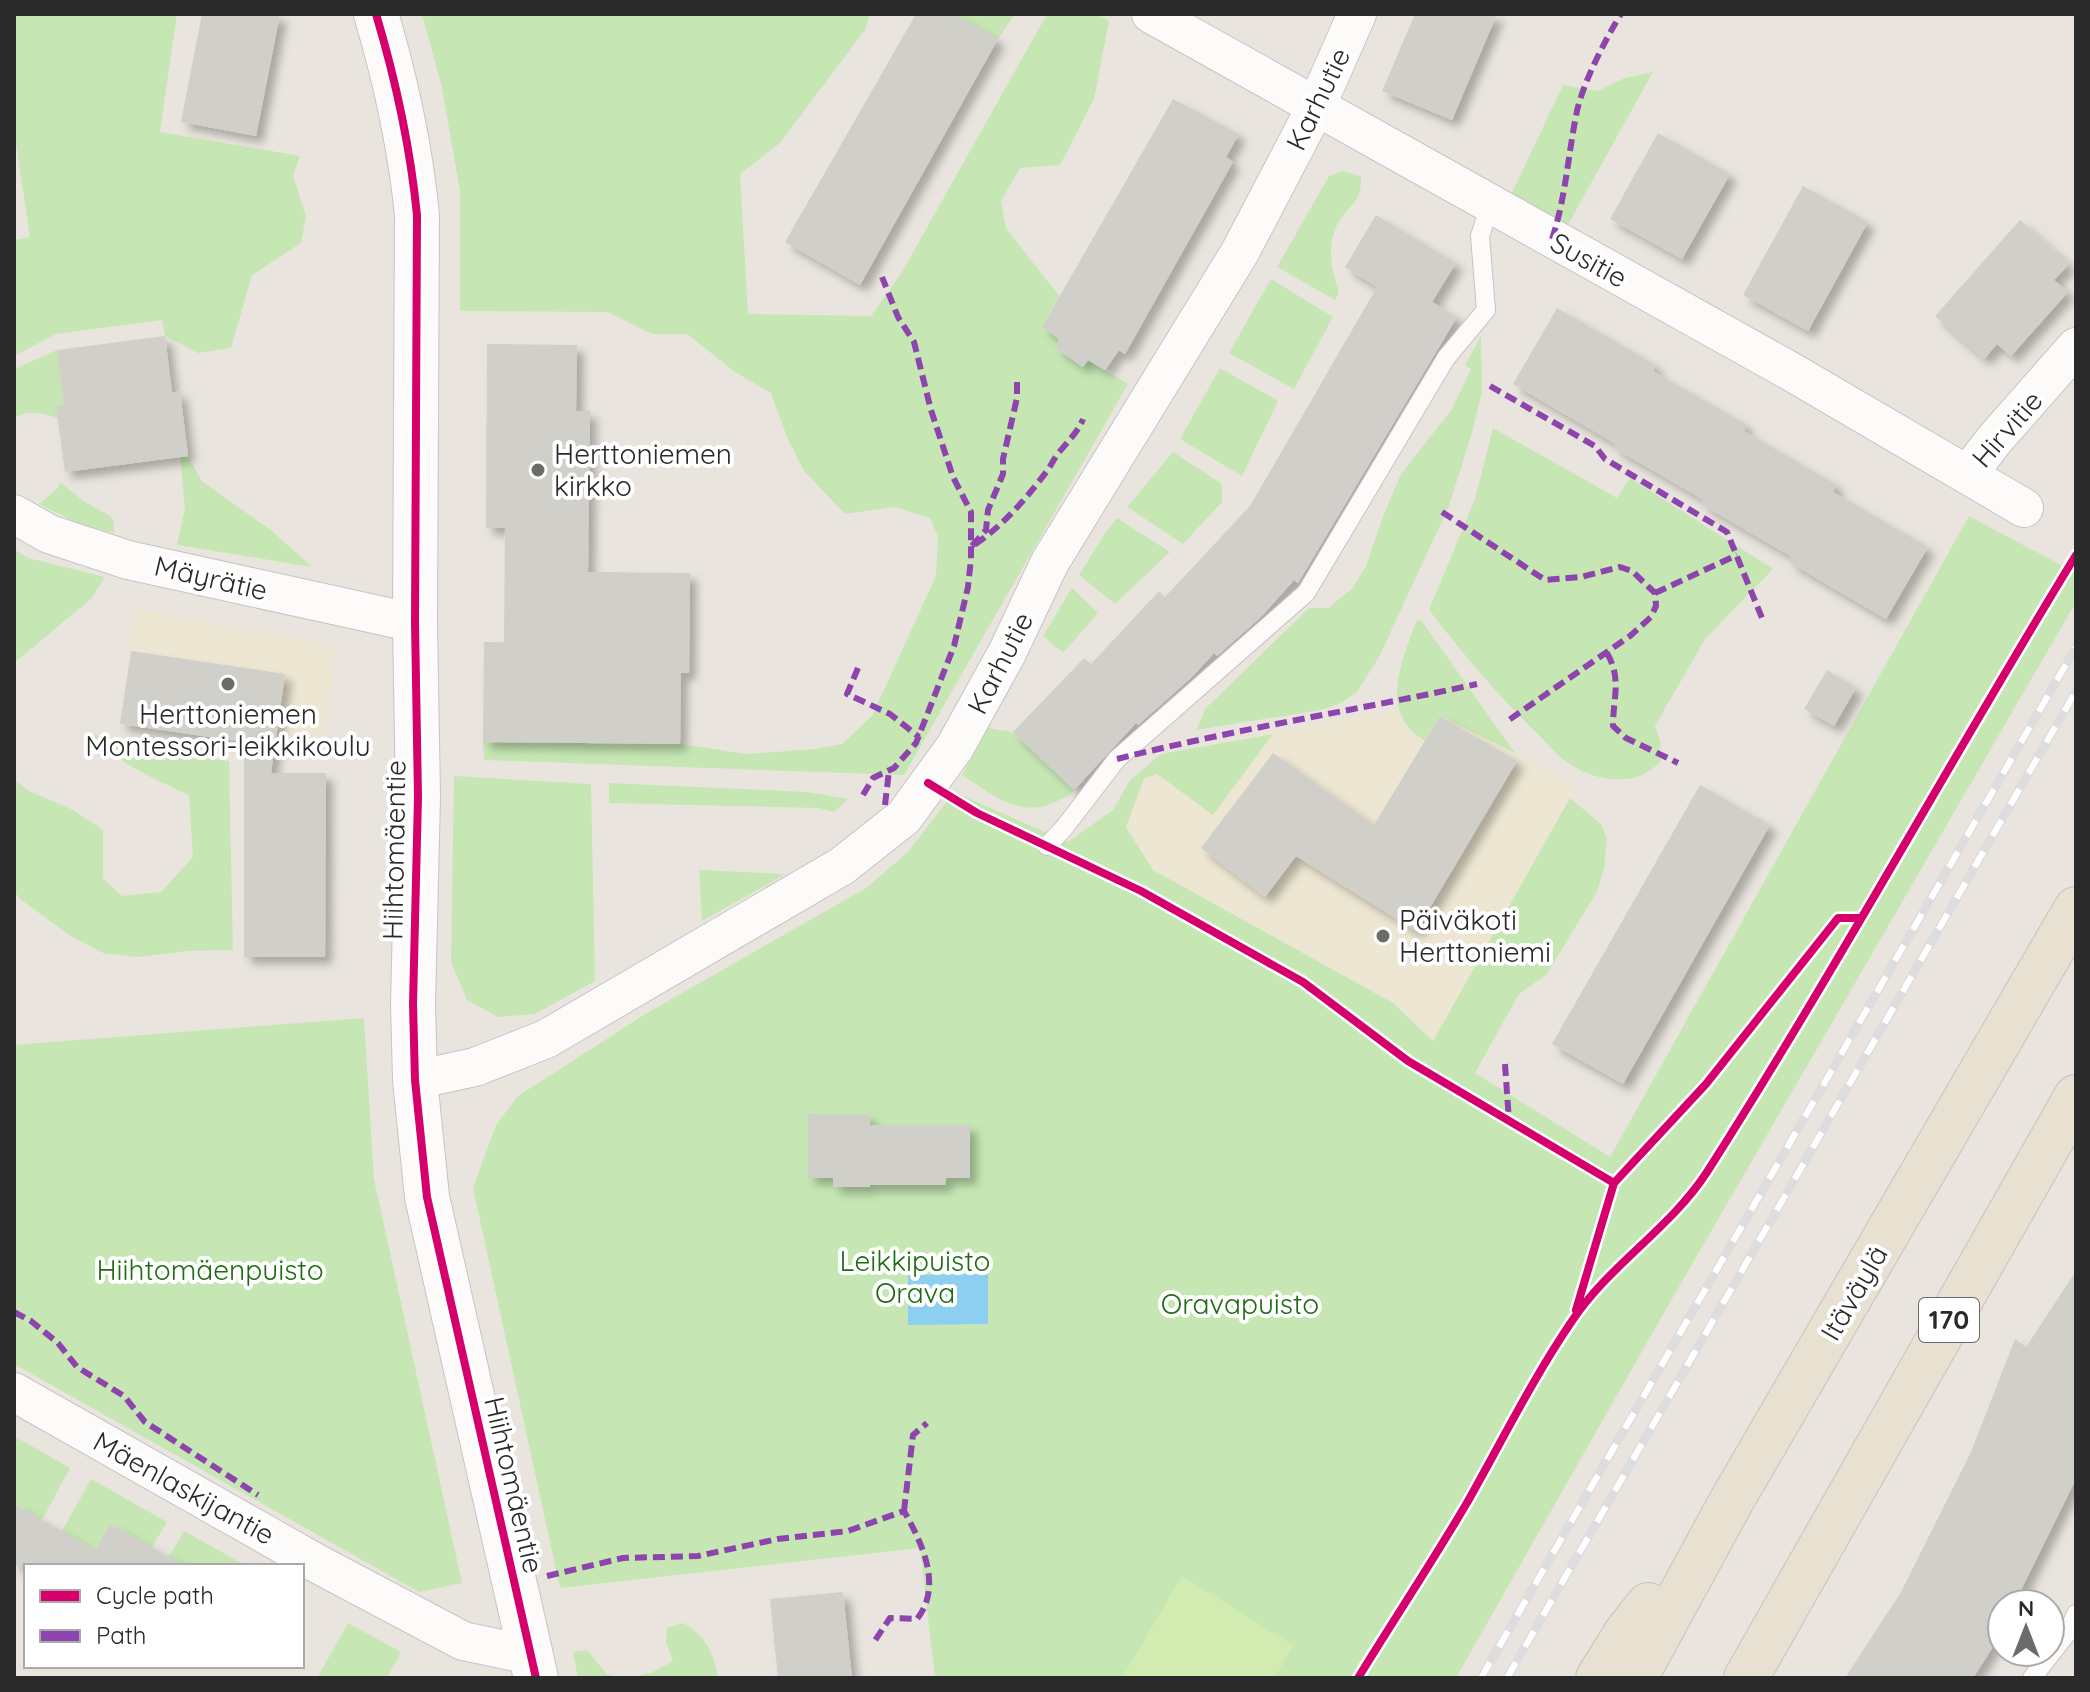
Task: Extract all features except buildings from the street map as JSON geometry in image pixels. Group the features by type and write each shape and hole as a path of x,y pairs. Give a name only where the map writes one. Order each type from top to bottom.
{"highway":[{"name":"Itäväylä","path":"1635,1678 1732,1500 2076,909"},
{"name":"170","path":"1746,1678 2076,1097"},
{"path":"1598,1678 1626,1633 1732,1500"},
{"path":"1770,1678 1822,1544"}],"street":[{"name":"Hiihtomäentie","path":"376,14 399,94 417,215 415,1080 427,1197 533,1666"},
{"name":"Susitie","path":"1151,14 1790,371 2024,508"},
{"name":"Karhutie","path":"415,1080 475,1067 546,1039 842,866 904,817 955,747 1007,653 1050,562 1225,277 1316,107 1357,14"},
{"name":"Hirvitie","path":"1968,474 2076,347"},
{"name":"Mäyrätie","path":"14,514 49,534 128,560 415,623"},
{"name":"Mäenlaskijantie","path":"14,1392 316,1563 463,1641 533,1666"}],"lane":[{"path":"1047,846 1117,759 1306,593 1446,358 1486,310 1480,236 1490,205"},
{"path":"2032,1678 2068,1632 2076,1614"}],"shaded area":[{"name":"Herttoniemen Montessori-leikkikoulu","path":"134,609 335,645 324,755 120,724"},
{"name":"Päiväkoti Herttoniemi","path":"1429,703 1576,787 1433,1042 1393,1003 1153,870 1126,827 1130,780 1161,754"}],"green space":[{"path":"14,14 177,14 160,132 300,156 293,175 306,217 301,243 252,275 231,348 198,353 165,336 162,320 56,334 14,356 14,240 30,237 14,131"},
{"path":"422,14 870,14 865,30 780,143 740,174 748,314 871,316 902,272 1047,14 1097,14 1109,21 1094,99 1060,165 1020,168 1001,201 1006,228 1059,296 1042,327 1059,339 1056,348 1082,367 1088,360 1128,384 904,775 484,760 483,742 680,744 747,754 842,744 872,716 936,576 938,537 930,518 895,507 845,514 804,471 787,437 771,393 735,372 687,334 652,334 607,312 460,311 460,191 442,88"},
{"path":"953,14 1015,14 998,39"},
{"path":"1653,72 1565,230 1509,199 1563,85 1598,91 1625,78"},
{"path":"1342,171 1361,176 1361,186 1357,199 1341,218 1334,233 1332,268 1339,293 1335,300 1277,267 1329,176"},
{"path":"1271,279 1333,317 1294,389 1229,353"},
{"path":"1481,336 1482,391 1449,506 1379,657 1357,692 1341,703 1321,710 1196,730 1206,708 1309,608 1328,608 1352,589 1366,566 1401,474 1452,409 1471,369 1465,365"},
{"path":"57,350 64,405 58,418 30,413 14,418 14,369"},
{"path":"1220,368 1278,401 1242,476 1180,439"},
{"path":"1493,428 1617,498 1630,478 1773,569 1705,639 1655,726 1660,740 1661,761 1641,775 1618,780 1605,778 1582,771 1567,762 1496,690 1429,610 1475,499"},
{"path":"1173,452 1222,484 1222,502 1183,544 1127,507"},
{"path":"180,457 188,457 202,481 272,531 312,567 177,545 185,509"},
{"path":"60,482 85,502 110,516 114,522 114,533 79,524 39,504 58,488"},
{"name":"Oravapuisto","path":"1969,516 2076,573 2076,602 1456,1678 935,1678 920,1548 560,1588 473,1188 496,1125 518,1096 647,1013 866,888 908,852 954,792 1068,842 1113,810 1130,780 1161,754 1273,734 1213,815 1157,774 1144,779 1126,827 1153,870 1393,1003 1433,1041 1570,798 1601,824 1607,839 1604,868 1597,892 1546,975 1519,994 1475,1073 1610,1157"},
{"path":"1117,518 1170,552 1115,604 1079,575"},
{"path":"14,549 28,558 105,577 91,599 14,663"},
{"path":"1072,588 1098,613 1063,653 1043,636"},
{"path":"1421,620 1515,753 1440,716 1425,741 1411,730 1402,716 1397,686 1410,638 1416,622"},
{"path":"988,728 1013,732 1074,790 1053,803 1028,807 1004,801 962,775"},
{"path":"87,732 136,749 229,761 233,950 137,957 103,953 69,935 20,899 14,891 14,779 29,791 73,810 103,830 103,878 122,896 161,892 193,857 189,795 122,761"},
{"path":"454,776 591,784 595,981 535,1014 498,1017 467,1000 451,962"},
{"path":"609,783 807,792 848,799 834,812 819,808 609,803"},
{"path":"699,870 786,874 702,921"},
{"name":"Hiihtomäenpuisto","path":"364,1018 374,1179 462,1583 419,1592 14,1364 14,1045"},
{"path":"14,1436 70,1468 42,1520 14,1504"},
{"path":"91,1479 167,1522 152,1547 110,1524 95,1550 62,1531"},
{"path":"184,1531 243,1564 181,1564 169,1557"},
{"path":"1182,1576 1294,1646 1274,1678 1122,1678"},
{"path":"348,1623 401,1652 387,1678 317,1678"},
{"path":"683,1623 708,1646 718,1678 630,1678 653,1672 673,1661 666,1642 667,1628"},
{"path":"587,1650 607,1674 620,1678 578,1678 573,1652"}],"water":[{"path":"988,1274 988,1324 908,1325 908,1275"}],"railway":[{"path":"1481,1678 2076,647"},
{"path":"1507,1678 2076,691"}],"marked path":[{"path":"1552,239 1561,207 1580,100 1621,14"},
{"path":"863,795 873,778 894,768 916,743 954,646 968,587 971,559 971,512 953,477 931,410 914,342 898,317 882,277"},
{"path":"1017,382 1017,398 1003,459 1003,474 988,510 986,530 971,547 993,531 1021,503 1083,419"},
{"path":"1490,386 1595,446 1605,459 1727,532 1762,618"},
{"path":"1442,512 1545,580 1581,577 1620,567 1632,571 1655,593 1656,606 1651,617 1630,636 1506,722"},
{"path":"1655,593 1737,555"},
{"path":"1607,653 1612,662 1616,689 1613,726 1626,738 1678,763"},
{"path":"858,668 847,694 890,714 919,737"},
{"path":"1117,759 1477,684"},
{"path":"885,805 889,771"},
{"path":"1505,1064 1509,1121"},
{"path":"14,1312 31,1321 58,1343 77,1367 124,1396 145,1422 258,1495"},
{"path":"904,1511 913,1435 927,1423"},
{"path":"547,1576 623,1558 698,1556 778,1539 848,1531 904,1511 923,1551 929,1579 928,1593 917,1619 890,1618 874,1642"}],"cycle path":[{"path":"376,14 401,113 417,215 415,1080 427,1197 536,1678"},
{"path":"1358,1678 1455,1523 1572,1321 1604,1282 1676,1211 1707,1172 1802,1019 2076,555"},
{"path":"928,783 977,813 1141,891 1303,982 1408,1061 1614,1183"},
{"path":"1576,1310 1614,1183 1706,1084 1838,918 1861,918"}],"place":[{"name":"Herttoniemen kirkko","path":"538,470"},
{"name":"Herttoniemen Montessori-leikkikoulu","path":"228,684"},
{"name":"Päiväkoti Herttoniemi","path":"1383,936"}],"park label":[{"name":"Leikkipuisto Orava","path":"915,1277"}]}
